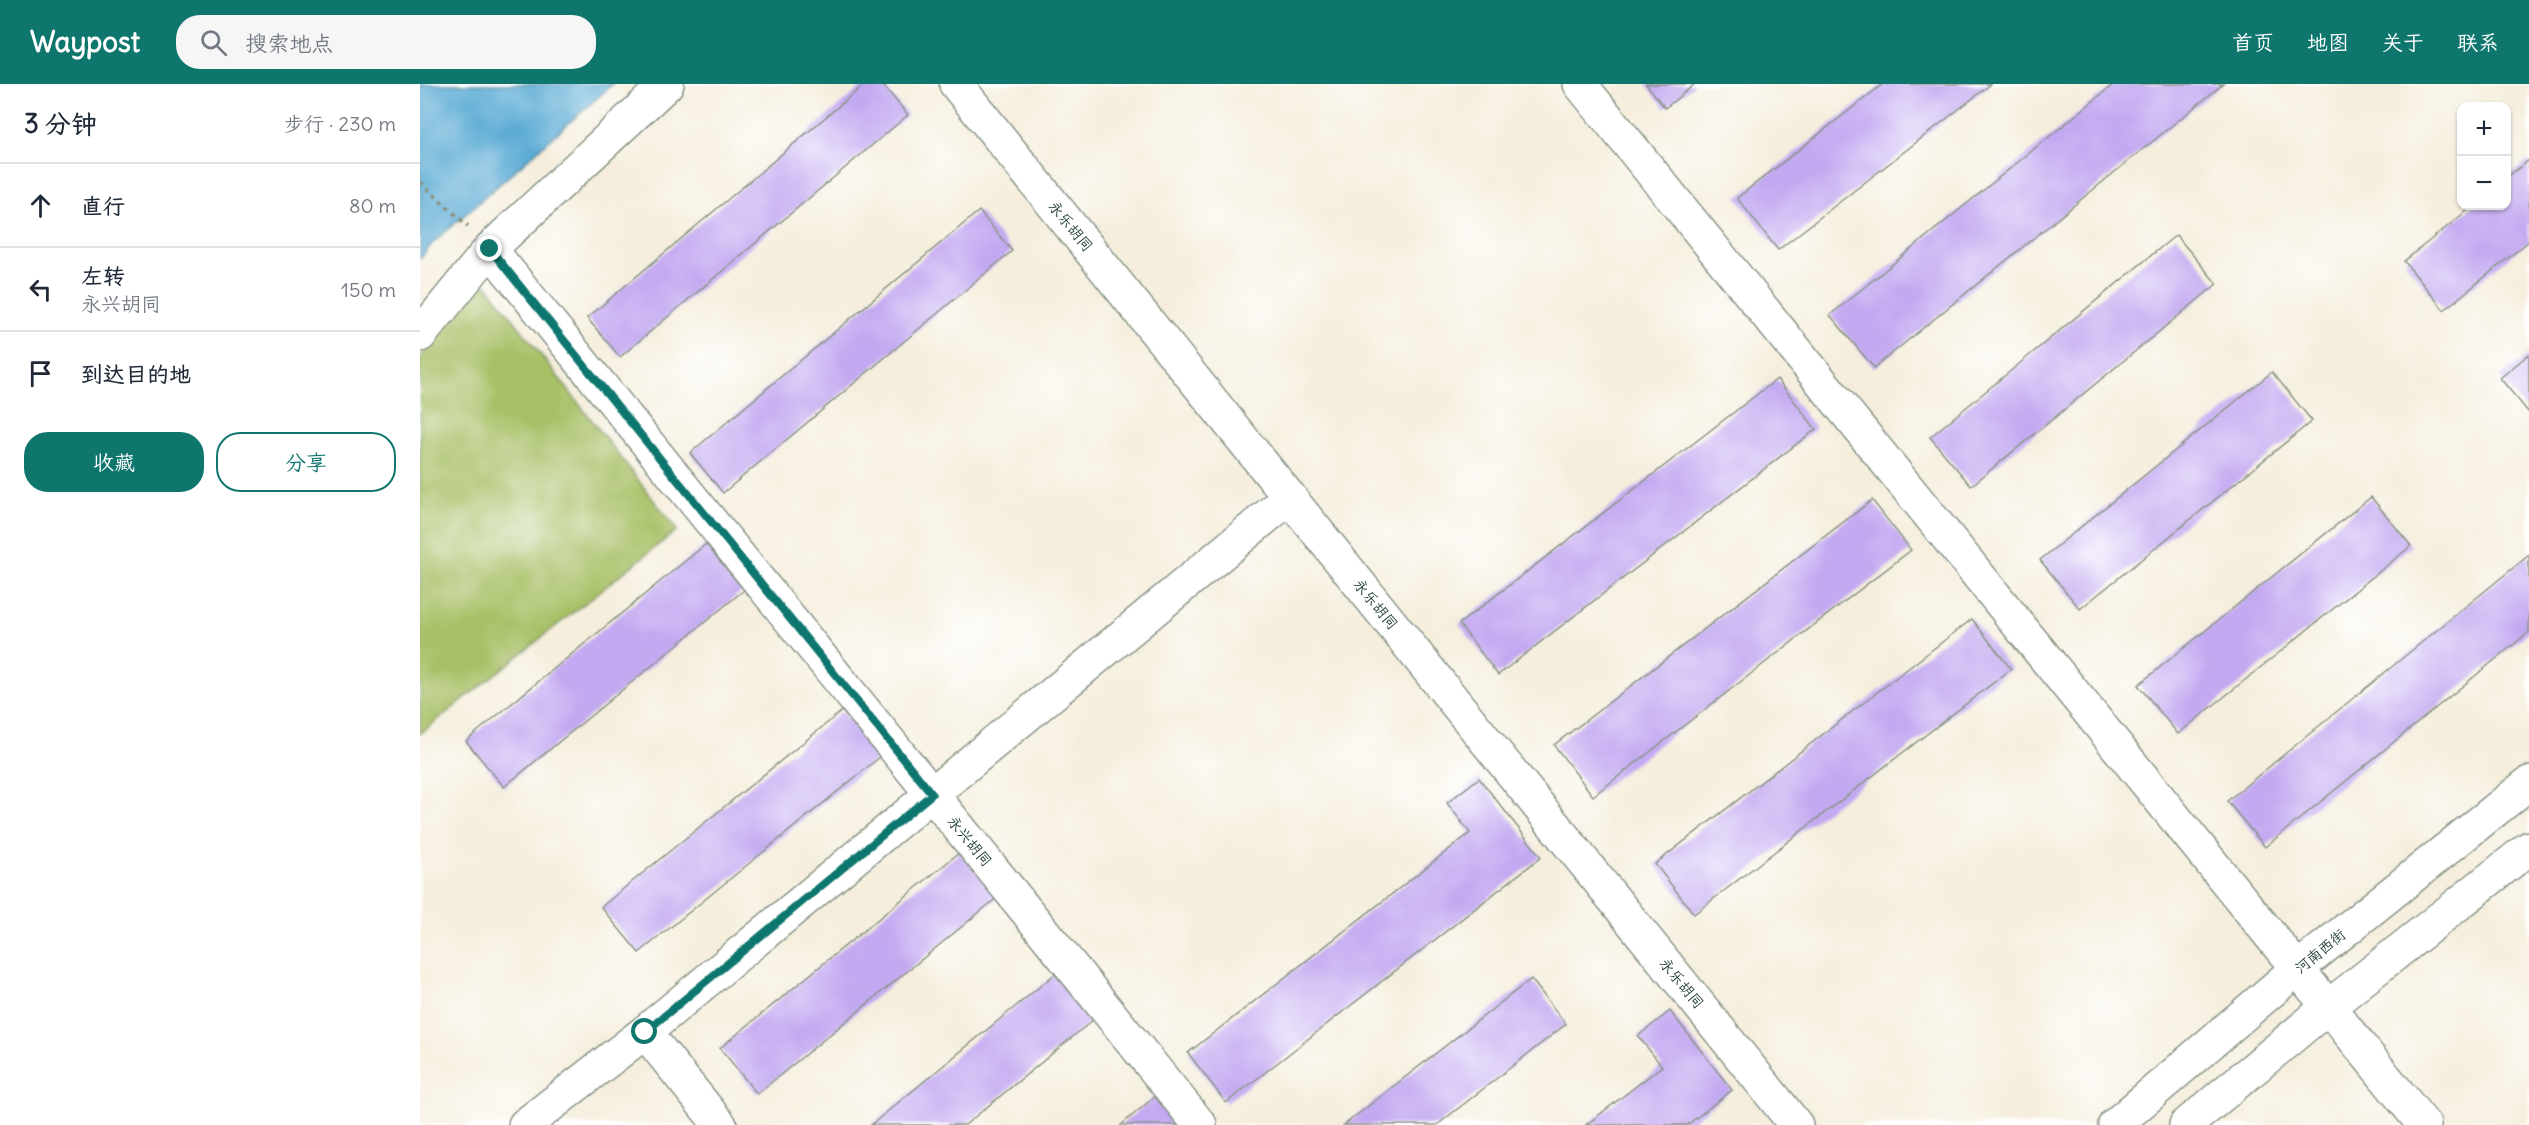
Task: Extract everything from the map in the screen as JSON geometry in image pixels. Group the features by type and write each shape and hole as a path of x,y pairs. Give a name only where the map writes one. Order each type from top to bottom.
{"street":[{"path":"420,335 480,238 667,84"},
{"name":"永乐胡同","path":"956,84 1797,1125"},
{"path":"1580,84 2424,1125"},
{"name":"永兴胡同","path":"480,238 1200,1125"},
{"path":"525,1125 645,1032 1290,497"},
{"name":"河南西街","path":"2115,1125 2297,969 2529,783"},
{"path":"2186,1125 2328,1007 2529,848"},
{"path":"645,1032 720,1125"}],"path":[{"path":"420,182 480,238"}],"green space":[{"path":"482,279 677,530 420,734 420,358"}],"water":[{"path":"420,84 613,84 433,243 420,259"}],"building":[{"path":"865,84 882,84 908,115 620,357 587,318"},
{"path":"1646,84 1695,84 1665,108"},
{"path":"1883,84 1991,84 1778,250 1737,198"},
{"path":"2114,84 2223,84 1874,368 1830,315"},
{"path":"2529,160 2529,241 2444,310 2404,261 2468,210 2511,210 2511,174"},
{"path":"979,211 1012,251 723,493 690,453"},
{"path":"2176,235 2217,284 1971,486 1930,437"},
{"path":"2529,354 2529,413 2500,378"},
{"path":"2272,372 2312,421 2080,609 2040,560"},
{"path":"1777,379 1816,429 1498,675 1459,624"},
{"path":"2371,497 2411,546 2178,734 2138,685"},
{"path":"1872,500 1911,550 1593,796 1554,745"},
{"path":"706,544 744,590 504,787 466,741"},
{"path":"2529,555 2529,632 2265,847 2227,801"},
{"path":"1972,619 2011,669 1694,914 1655,864"},
{"path":"842,711 880,757 639,953 601,907"},
{"path":"1479,778 1541,857 1226,1103 1188,1053 1470,833 1447,803"},
{"path":"960,852 998,897 757,1094 720,1048"},
{"path":"1055,974 1093,1020 965,1125 871,1125"},
{"path":"1531,979 1566,1024 1437,1125 1344,1125"},
{"path":"1670,1011 1732,1090 1687,1125 1586,1125 1662,1066 1638,1036"},
{"path":"1158,1094 1184,1125 1121,1125"}],"route":[{"path":"490,249 932,794 645,1032"}]}
